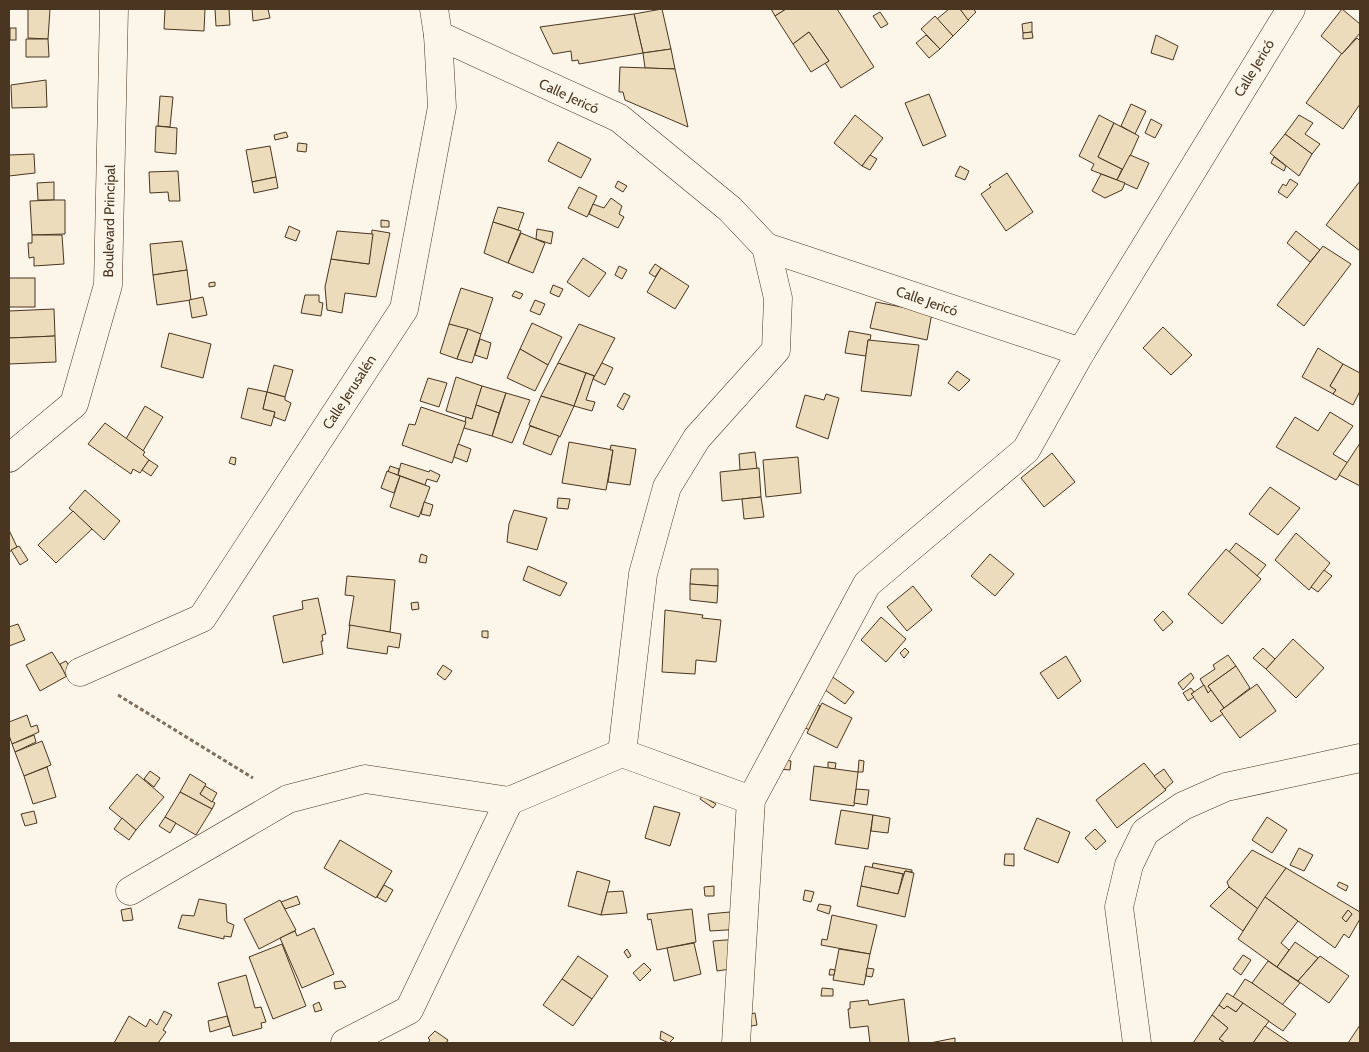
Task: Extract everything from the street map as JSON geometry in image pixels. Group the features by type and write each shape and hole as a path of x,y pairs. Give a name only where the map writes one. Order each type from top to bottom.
{"street":[{"name":"Boulevard Principal","path":"9,458 74,404 108,285 114,9"},
{"name":"Calle Jericó","path":"436,22 619,118 730,209 766,247 1081,352 1291,9"},
{"name":"Calle Jerusalén","path":"80,672 202,618 404,309 442,107 436,22"},
{"path":"622,753 643,574 667,487 697,438 776,350 778,298 766,247"},
{"path":"736,1043 751,800 867,584 1026,450 1081,352"},
{"path":"130,892 288,799 365,779 509,801 622,753 751,800"},
{"path":"1137,1043 1119,907 1130,865 1145,832 1183,806 1226,787 1360,758"},
{"path":"344,1043 409,1010 509,801"}],"path":[{"path":"80,672 288,799"}],"building":[{"path":"28,9 50,9 48,39 28,38"},
{"path":"165,9 205,9 204,31 164,29"},
{"path":"215,9 229,9 230,25 216,26"},
{"path":"252,9 268,9 270,18 253,21"},
{"path":"662,9 671,49 643,53 634,14"},
{"path":"771,9 786,9 775,16"},
{"path":"786,9 837,9 874,67 841,88 825,63 829,61 809,32 793,44 775,16"},
{"path":"949,9 960,9 969,20 953,36 937,19"},
{"path":"960,9 973,9 976,12 968,20"},
{"path":"1342,9 1360,24 1360,33 1342,54 1321,36"},
{"path":"880,12 888,24 881,28 873,16"},
{"path":"634,14 643,53 579,64 578,60 572,61 571,51 553,54 540,27"},
{"path":"935,16 953,36 940,49 921,29"},
{"path":"1032,22 1032,32 1023,33 1022,24"},
{"path":"10,28 16,28 16,40 10,40"},
{"path":"809,32 829,61 811,72 793,44"},
{"path":"1032,32 1033,38 1023,39 1023,33"},
{"path":"926,35 940,49 929,58 916,43"},
{"path":"1156,35 1178,46 1173,60 1151,53"},
{"path":"1357,38 1360,41 1360,104 1343,129 1306,103 1342,53"},
{"path":"26,39 48,39 49,57 26,57"},
{"path":"671,49 675,69 645,68 643,53"},
{"path":"620,67 675,69 688,127 625,100 623,92 619,92"},
{"path":"46,80 47,107 12,108 11,85"},
{"path":"929,94 946,136 923,146 905,103"},
{"path":"160,96 173,97 170,127 158,126"},
{"path":"1131,104 1146,111 1135,134 1121,126"},
{"path":"855,115 883,138 862,166 834,143"},
{"path":"1099,115 1114,123 1098,157 1122,169 1117,180 1091,170 1094,164 1079,156"},
{"path":"1299,115 1313,123 1305,134 1320,144 1312,154 1285,134"},
{"path":"1151,119 1162,125 1155,138 1145,133"},
{"path":"1114,123 1139,136 1124,170 1098,157"},
{"path":"156,126 177,128 176,154 155,152"},
{"path":"286,132 288,137 275,140 274,135"},
{"path":"1285,134 1312,154 1299,176 1270,153"},
{"path":"558,142 591,159 581,178 548,161"},
{"path":"298,143 307,144 306,152 297,151"},
{"path":"270,146 276,177 252,182 246,150"},
{"path":"34,154 35,173 9,176 9,155"},
{"path":"870,155 877,159 870,170 862,166"},
{"path":"1130,155 1149,163 1137,189 1117,180"},
{"path":"1274,157 1286,166 1284,171 1271,163"},
{"path":"960,166 969,171 965,180 955,176"},
{"path":"178,171 180,201 169,201 168,192 150,193 149,172"},
{"path":"1007,173 1033,212 1006,231 981,194 991,187 989,185"},
{"path":"1101,174 1125,183 1122,190 1105,198 1092,191"},
{"path":"276,177 278,188 254,193 252,182"},
{"path":"1290,179 1298,184 1287,198 1278,192 1283,184 1286,186"},
{"path":"618,181 627,186 623,192 615,187"},
{"path":"1360,181 1360,251 1326,225"},
{"path":"54,182 54,200 38,200 37,183"},
{"path":"579,187 597,196 587,217 568,208"},
{"path":"611,198 622,206 619,214 624,217 618,228 589,214 593,204 604,208"},
{"path":"65,200 65,234 32,235 30,201"},
{"path":"498,207 524,213 518,230 493,222"},
{"path":"381,220 389,221 389,227 381,227"},
{"path":"493,222 521,231 508,263 484,253"},
{"path":"289,226 300,231 296,241 285,237"},
{"path":"537,229 553,232 551,244 536,239"},
{"path":"372,230 390,233 376,297 345,293 342,313 327,310 325,287 331,259 369,264"},
{"path":"337,231 373,234 369,264 331,259"},
{"path":"1296,231 1320,250 1310,262 1287,243"},
{"path":"521,233 545,243 533,273 508,263"},
{"path":"32,235 62,235 64,264 34,266 34,257 29,258 28,243 32,243"},
{"path":"182,241 187,270 153,275 150,244"},
{"path":"1323,246 1351,264 1304,326 1277,305"},
{"path":"583,258 606,273 589,297 567,282"},
{"path":"655,264 661,268 655,277 649,273"},
{"path":"619,266 627,270 622,279 615,275"},
{"path":"661,268 689,286 675,309 647,292"},
{"path":"187,270 191,300 157,305 153,275"},
{"path":"9,278 35,278 35,307 9,307"},
{"path":"215,282 215,286 209,287 209,283"},
{"path":"553,285 563,289 559,297 550,293"},
{"path":"461,288 493,298 481,334 449,324"},
{"path":"515,291 523,294 520,299 512,296"},
{"path":"305,295 319,295 319,302 323,303 321,316 301,313"},
{"path":"203,297 207,315 192,318 189,300"},
{"path":"535,300 545,304 540,315 530,311"},
{"path":"876,302 932,313 927,340 870,328"},
{"path":"54,309 55,336 9,338 9,311"},
{"path":"532,323 562,337 548,365 520,349"},
{"path":"449,324 468,329 457,359 440,353"},
{"path":"579,324 615,338 595,376 558,363"},
{"path":"1163,327 1192,355 1171,375 1143,348"},
{"path":"468,329 481,334 472,363 457,359"},
{"path":"849,331 871,335 870,340 868,340 866,356 845,353"},
{"path":"169,333 211,344 203,378 161,367"},
{"path":"55,336 56,362 9,364 9,338"},
{"path":"480,339 491,343 487,359 475,355"},
{"path":"868,340 919,345 911,396 861,391"},
{"path":"1318,348 1343,364 1330,386 1336,390 1333,394 1302,377"},
{"path":"520,349 548,365 535,391 507,378"},
{"path":"558,363 586,373 574,406 541,396"},
{"path":"602,363 613,368 605,385 593,379"},
{"path":"1343,364 1360,373 1360,391 1353,405 1333,394 1336,390 1330,386"},
{"path":"274,365 293,370 285,397 267,392"},
{"path":"957,371 970,380 959,391 948,383"},
{"path":"586,373 594,376 586,400 595,402 592,411 574,406"},
{"path":"456,377 482,386 472,419 446,411"},
{"path":"428,378 447,383 439,407 420,401"},
{"path":"482,386 506,393 499,413 476,405"},
{"path":"248,388 267,392 263,409 275,412 271,426 241,418"},
{"path":"267,392 285,397 285,400 291,403 285,421 274,417 275,412 263,409"},
{"path":"506,393 530,400 512,443 492,436"},
{"path":"624,393 630,396 623,410 617,406"},
{"path":"826,394 839,398 828,439 796,427 805,395 824,400"},
{"path":"541,396 574,406 560,437 529,425"},
{"path":"476,405 499,413 492,436 464,428 466,417 472,419"},
{"path":"145,406 163,417 143,451 126,439"},
{"path":"421,407 466,422 452,463 402,445 409,424 415,425"},
{"path":"1330,412 1353,426 1333,454 1348,463 1336,480 1276,447 1295,417 1318,431"},
{"path":"105,423 145,452 143,455 149,460 140,473 133,469 131,474 88,444"},
{"path":"530,426 559,436 551,455 523,444"},
{"path":"569,442 613,450 606,490 562,483"},
{"path":"1360,443 1360,486 1339,475"},
{"path":"458,444 471,449 467,462 454,457"},
{"path":"611,445 636,449 630,485 608,482 613,450 610,450"},
{"path":"755,452 757,469 740,470 739,454"},
{"path":"1052,453 1075,482 1044,507 1021,478"},
{"path":"231,457 236,458 235,465 229,463"},
{"path":"798,457 801,493 766,497 763,460"},
{"path":"149,460 158,466 151,476 142,470"},
{"path":"401,463 429,472 430,470 440,475 437,482 427,479 425,485 398,475"},
{"path":"390,466 399,469 398,475 388,472"},
{"path":"759,468 761,497 722,501 720,472"},
{"path":"387,471 400,476 394,493 381,488"},
{"path":"400,476 430,487 419,517 390,507"},
{"path":"1270,487 1300,508 1278,535 1249,514"},
{"path":"85,490 120,521 104,540 69,508"},
{"path":"761,497 764,517 744,519 742,499"},
{"path":"558,498 570,499 568,509 557,508"},
{"path":"424,502 433,505 430,516 421,514"},
{"path":"514,510 547,518 537,550 507,542 509,524"},
{"path":"73,511 92,529 56,563 38,545"},
{"path":"9,530 17,547 9,552"},
{"path":"1296,533 1330,563 1309,590 1275,560"},
{"path":"1236,543 1266,565 1257,576 1229,552"},
{"path":"19,546 28,560 20,565 11,550"},
{"path":"1226,549 1261,579 1222,624 1188,594"},
{"path":"421,554 427,556 426,563 419,562"},
{"path":"990,554 1014,574 995,596 971,576"},
{"path":"528,566 567,583 560,596 523,580"},
{"path":"691,569 718,569 718,586 690,584"},
{"path":"1324,570 1332,576 1318,592 1311,587"},
{"path":"347,576 395,580 390,632 349,626 354,596 345,595"},
{"path":"690,584 718,586 717,603 690,600"},
{"path":"913,586 932,610 907,631 887,607"},
{"path":"318,598 326,634 322,635 323,641 321,641 323,654 283,663 273,616 303,609 302,601"},
{"path":"418,602 419,609 412,610 411,603"},
{"path":"665,610 703,615 702,618 721,620 716,662 696,660 695,674 662,672"},
{"path":"1163,611 1173,622 1163,631 1154,620"},
{"path":"881,617 906,639 886,662 861,640"},
{"path":"18,624 25,640 9,646 9,627"},
{"path":"350,625 401,634 399,648 388,646 387,654 347,648"},
{"path":"482,631 488,631 488,638 482,637"},
{"path":"1293,639 1324,668 1296,698 1266,669"},
{"path":"905,648 909,652 904,658 900,653"},
{"path":"1263,648 1275,659 1266,669 1253,658"},
{"path":"52,652 67,676 40,691 26,665"},
{"path":"1228,655 1236,666 1208,686 1211,690 1208,693 1200,679 1215,669 1213,665"},
{"path":"1066,656 1081,681 1058,699 1040,673"},
{"path":"66,661 73,672 66,676 60,664"},
{"path":"443,665 452,671 445,680 437,674"},
{"path":"1236,666 1250,688 1224,708 1208,686"},
{"path":"827,673 854,692 845,704 818,685"},
{"path":"1191,673 1194,678 1183,690 1178,683"},
{"path":"1257,684 1276,711 1240,738 1220,711"},
{"path":"1204,685 1208,693 1211,690 1224,708 1220,711 1223,714 1211,722 1191,694"},
{"path":"1191,688 1194,692 1191,694 1194,697 1188,701 1183,693"},
{"path":"811,701 820,706 809,730 798,723"},
{"path":"822,703 852,718 837,748 807,733"},
{"path":"27,715 31,727 37,725 39,732 12,744 9,735 9,722"},
{"path":"34,735 36,742 15,752 12,744"},
{"path":"42,741 51,765 24,776 15,752"},
{"path":"778,759 791,761 790,770 779,769"},
{"path":"859,760 864,761 863,772 858,772"},
{"path":"828,762 836,763 835,769 828,768"},
{"path":"1144,763 1166,790 1117,828 1096,800"},
{"path":"814,766 858,772 854,806 810,800"},
{"path":"47,767 56,797 33,804 24,776"},
{"path":"1164,769 1173,782 1165,789 1154,776"},
{"path":"150,771 160,778 154,787 144,779"},
{"path":"137,774 164,797 136,830 109,808"},
{"path":"190,774 206,784 200,794 215,803 212,809 180,792"},
{"path":"205,786 217,793 212,802 200,794"},
{"path":"856,789 869,790 867,805 854,803"},
{"path":"180,792 212,809 196,835 165,817"},
{"path":"702,796 716,804 713,808 700,799"},
{"path":"654,806 680,813 670,846 645,838"},
{"path":"841,810 873,815 868,849 835,844"},
{"path":"34,811 37,823 25,826 21,814"},
{"path":"873,815 890,818 888,833 871,831"},
{"path":"165,817 176,823 170,833 159,826"},
{"path":"1267,817 1287,830 1272,853 1252,840"},
{"path":"122,818 136,830 129,840 114,829"},
{"path":"1037,818 1070,832 1058,863 1024,849"},
{"path":"1095,829 1106,841 1096,850 1085,838"},
{"path":"340,840 392,871 376,898 324,868"},
{"path":"1299,848 1313,855 1304,871 1290,865"},
{"path":"1252,850 1286,868 1258,909 1229,887 1227,882"},
{"path":"1005,854 1014,854 1014,866 1004,865"},
{"path":"873,863 912,870 912,872 905,871 904,874 872,868"},
{"path":"865,866 903,874 898,894 861,886"},
{"path":"1286,868 1360,912 1360,919 1349,938 1344,934 1335,948 1265,897","holes":["1348,910 1352,914 1346,922 1342,918"]},
{"path":"577,871 610,881 601,915 568,906"},
{"path":"905,871 914,873 905,917 857,906 861,886 898,894"},
{"path":"1339,882 1348,886 1346,891 1337,886"},
{"path":"384,885 393,890 386,902 377,897"},
{"path":"714,886 714,896 705,896 704,887"},
{"path":"1229,887 1258,909 1243,931 1210,906"},
{"path":"805,890 814,892 811,902 803,900"},
{"path":"623,891 627,913 601,915 607,892"},
{"path":"297,896 300,904 285,909 281,902"},
{"path":"1265,897 1298,921 1281,943 1289,950 1277,967 1238,939"},
{"path":"199,899 226,904 227,922 234,925 231,937 224,936 224,939 178,928 182,915 194,916"},
{"path":"280,900 296,930 259,949 244,919"},
{"path":"819,904 831,906 829,914 817,910"},
{"path":"131,908 133,920 123,921 121,910"},
{"path":"692,909 696,942 657,950 651,919 648,920 647,914"},
{"path":"1348,910 1352,914 1346,922 1342,918"},
{"path":"741,911 742,929 710,931 708,914"},
{"path":"832,915 877,925 870,954 821,945 822,939 827,940"},
{"path":"314,928 334,974 302,988 280,938 295,931 297,936"},
{"path":"739,939 737,968 717,971 713,941"},
{"path":"1295,942 1318,958 1298,981 1277,967"},
{"path":"694,943 701,974 674,981 667,948"},
{"path":"282,944 306,1006 273,1019 249,957"},
{"path":"627,949 631,956 628,958 624,952"},
{"path":"839,949 870,954 864,985 833,980"},
{"path":"1243,955 1251,960 1241,975 1233,969"},
{"path":"578,956 608,976 592,999 562,979"},
{"path":"1320,956 1349,976 1329,1003 1298,981"},
{"path":"1268,961 1300,983 1282,1005 1252,983"},
{"path":"644,963 651,970 640,981 633,973"},
{"path":"867,968 874,969 872,977 866,976"},
{"path":"830,969 835,970 834,975 829,975"},
{"path":"246,975 255,1008 261,1007 266,1022 261,1023 262,1028 233,1036 218,983"},
{"path":"562,979 592,999 573,1026 543,1005"},
{"path":"1245,979 1296,1014 1283,1031 1233,997"},
{"path":"342,981 346,987 335,989 334,982"},
{"path":"822,988 833,989 833,996 821,996"},
{"path":"1227,993 1243,1003 1236,1012 1227,1006 1224,1009 1219,1005"},
{"path":"904,999 909,1043 870,1043 868,1026 850,1028 848,1009 850,1009 850,1002 868,1000 869,1005"},
{"path":"319,1002 322,1010 315,1012 313,1005"},
{"path":"1243,1003 1269,1021 1253,1043 1225,1043 1219,1039 1228,1028 1212,1015 1219,1005 1224,1009 1227,1006 1236,1012"},
{"path":"164,1011 172,1015 163,1030 166,1032 158,1043 114,1043 129,1016 146,1027 150,1019 157,1025"},
{"path":"755,1013 757,1025 740,1028 739,1016"},
{"path":"1212,1015 1228,1028 1219,1039 1225,1043 1193,1043"},
{"path":"227,1016 230,1026 210,1032 208,1021"},
{"path":"1360,1025 1360,1043 1348,1043"},
{"path":"1265,1026 1290,1043 1253,1043"},
{"path":"435,1031 448,1040 446,1043 428,1043 430,1040 428,1038"},
{"path":"661,1031 674,1038 669,1043 660,1039"},
{"path":"955,1038 955,1043 930,1043"}]}
